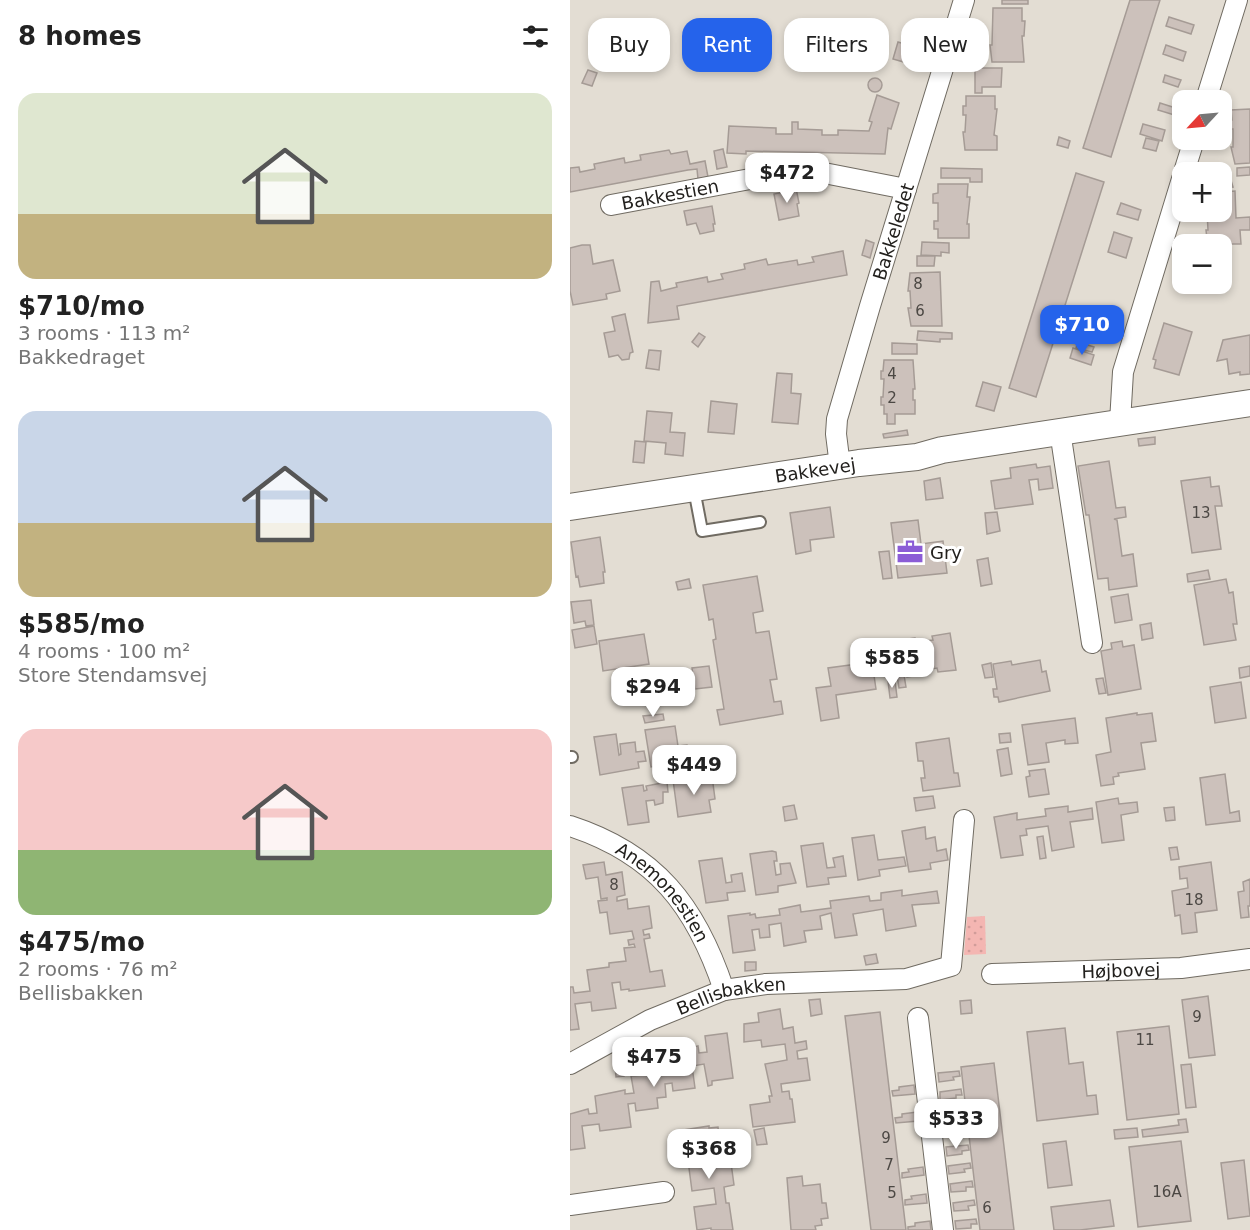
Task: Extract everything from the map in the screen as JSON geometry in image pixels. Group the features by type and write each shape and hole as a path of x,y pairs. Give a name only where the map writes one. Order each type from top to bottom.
{"street":[{"name":"Bakkeledet","path":"840,466 836,434 837,419 964,0"},
{"path":"1209,90 1237,0"},
{"name":"Bakkestien","path":"611,205 782,173 824,173 906,189"},
{"path":"1120,422 1123,372 1172,212"},
{"name":"Bakkevej","path":"570,507 840,466 917,457 942,450 1120,422 1249,408"},
{"path":"1060,431 1092,643"},
{"name":"Bellisbakken","path":"570,1064 650,1020 724,990 766,984 906,979 951,966 964,820"},
{"name":"Anemonestien","path":"570,826 624,848 663,879 690,914 709,948 724,990"},
{"name":"Højbovej","path":"992,974 1181,968 1250,960"},
{"path":"918,1018 943,1230"},
{"path":"570,1205 664,1192"}],"lane":[{"path":"694,489 702,531 760,522"}],"shaded area":[{"path":"985,916 986,954 964,955 967,917"}],"building":[{"path":"1002,0 1028,0 1028,4 1002,4"},
{"path":"1130,0 1160,0 1111,157 1083,148"},
{"path":"993,8 1022,8 1022,21 1025,21 1024,36 1022,36 1024,62 992,62 990,45 992,45"},
{"path":"1169,17 1194,25 1191,34 1166,26"},
{"path":"898,42 901,43 901,61 893,59"},
{"path":"1166,45 1186,52 1183,61 1163,54"},
{"path":"989,68 1002,68 1001,87 982,87 982,93 975,93 975,72 989,72"},
{"path":"588,70 588,72 597,73 592,86 582,83"},
{"path":"1165,75 1181,80 1178,87 1163,82"},
{"path":"875,78 880,80 882,85 880,90 875,92 870,90 868,85 870,80"},
{"path":"877,95 899,103 891,129 888,128 885,154 746,151 746,154 727,153 729,126 776,128 776,134 792,134 792,122 798,122 798,129 822,130 822,135 838,135 838,130 869,131 872,122 869,121"},
{"path":"966,96 995,96 995,109 997,109 994,135 997,136 997,150 965,150 963,132 965,132 966,115 963,115 963,106 966,106"},
{"path":"1160,103 1172,107 1172,114 1158,110"},
{"path":"1250,109 1250,163 1235,164 1232,150 1232,110"},
{"path":"1143,124 1165,130 1162,141 1140,134"},
{"path":"1059,137 1070,141 1068,148 1057,145"},
{"path":"1146,138 1159,141 1156,151 1143,148"},
{"path":"723,149 727,167 717,169 714,151"},
{"path":"669,150 671,154 687,151 690,164 705,161 708,177 698,179 697,169 570,192 570,168 579,167 580,172 595,169 594,164 624,158 625,163 641,160 640,155"},
{"path":"1250,167 1250,175 1237,176 1237,168"},
{"path":"941,168 982,169 982,182 970,182 970,178 941,178"},
{"path":"1076,173 1104,182 1036,397 1009,388"},
{"path":"938,184 968,184 969,238 938,238 938,229 934,229 934,221 938,221 938,203 933,203 933,194 938,193"},
{"path":"796,188 799,216 779,220 774,194"},
{"path":"1232,191 1235,191 1236,218 1250,217 1250,230 1240,230 1241,244 1232,244 1232,234 1206,234 1206,230 1208,230 1208,222 1232,222"},
{"path":"1121,203 1141,210 1138,220 1117,214"},
{"path":"712,206 714,231 700,234 696,223 687,225 684,211"},
{"path":"1114,232 1132,238 1126,258 1108,252"},
{"path":"866,240 874,243 870,258 862,255"},
{"path":"922,242 949,243 949,253 941,252 941,256 921,255"},
{"path":"590,245 593,264 613,260 620,291 606,294 607,299 573,305 570,291 570,248"},
{"path":"843,251 847,275 677,306 679,319 648,323 651,282 659,281 661,291 677,287 676,283 707,277 708,282 723,279 721,274 745,269 744,264 766,259 768,265 797,260 798,265 814,262 812,257"},
{"path":"917,256 935,256 934,266 917,266"},
{"path":"940,272 942,326 911,326 908,308 911,308 910,291 908,291 910,273"},
{"path":"625,314 633,352 630,353 629,359 622,360 618,355 609,357 604,333 615,331 612,317"},
{"path":"1089,316 1104,320 1102,326 1088,322"},
{"path":"1164,323 1192,332 1179,375 1154,368 1156,360 1153,359"},
{"path":"918,331 952,333 952,339 940,339 940,342 917,340"},
{"path":"699,333 705,337 698,347 692,342"},
{"path":"1250,335 1250,374 1240,375 1240,372 1229,374 1227,359 1217,361 1223,340"},
{"path":"1078,342 1094,347 1092,352 1076,348"},
{"path":"892,343 917,344 917,354 892,354"},
{"path":"1073,348 1094,355 1091,365 1070,358"},
{"path":"649,350 661,351 659,370 646,368"},
{"path":"884,360 913,360 915,414 895,414 895,424 887,424 887,414 884,414 884,405 881,405 884,379 881,379 881,371 883,371"},
{"path":"777,373 792,374 791,393 801,394 798,424 772,422"},
{"path":"983,382 1001,387 994,411 976,406"},
{"path":"711,401 737,404 734,434 708,432"},
{"path":"647,411 672,413 670,432 685,433 683,456 665,454 666,443 644,441"},
{"path":"907,430 908,435 884,438 883,434"},
{"path":"1155,437 1155,444 1139,446 1138,439"},
{"path":"635,441 646,442 644,463 633,462"},
{"path":"1109,461 1116,508 1125,507 1126,517 1114,519 1117,520 1122,556 1133,554 1137,586 1109,590 1108,578 1098,579 1089,515 1086,515 1078,466"},
{"path":"1036,464 1037,468 1050,466 1053,488 1039,490 1038,479 1029,480 1033,504 995,509 991,481 1011,478 1010,468"},
{"path":"1210,477 1211,487 1219,486 1222,506 1215,506 1221,549 1192,553 1181,481"},
{"path":"940,478 943,498 926,500 924,481"},
{"path":"830,507 834,537 810,540 811,551 796,554 790,513"},
{"path":"997,512 1000,531 987,534 985,513"},
{"path":"918,520 921,544 943,541 947,573 898,578 891,523"},
{"path":"600,537 605,572 603,572 604,583 580,587 578,576 576,577 571,542"},
{"path":"889,551 892,578 883,579 879,552"},
{"path":"988,558 992,584 981,586 977,560"},
{"path":"1208,570 1210,579 1188,582 1187,574"},
{"path":"757,576 763,611 753,613 756,633 769,631 777,679 770,680 774,702 781,701 783,714 720,725 717,710 724,709 713,640 716,639 713,619 709,620 703,585"},
{"path":"689,579 691,588 678,590 676,582"},
{"path":"1226,579 1229,593 1233,592 1237,624 1233,624 1236,640 1204,645 1194,585"},
{"path":"1128,594 1132,620 1115,623 1111,597"},
{"path":"591,600 594,625 586,626 585,621 574,623 571,602"},
{"path":"1151,623 1153,638 1142,640 1140,625"},
{"path":"594,626 597,644 575,648 572,630"},
{"path":"950,633 956,670 938,672 937,668 920,671 921,675 907,677 904,675 906,687 899,688 895,662 904,660 901,640 915,638 916,642 933,640 932,636"},
{"path":"644,634 649,664 603,671 599,641"},
{"path":"1122,641 1123,647 1134,645 1141,689 1108,695 1101,651 1112,649 1111,643"},
{"path":"1040,660 1042,672 1046,671 1050,691 999,702 998,697 994,697 993,689 997,689 993,664 1011,661 1012,665"},
{"path":"872,662 876,689 836,695 839,718 821,721 816,688 831,686 828,668"},
{"path":"991,663 993,677 985,678 982,665"},
{"path":"709,666 712,687 695,689 692,668"},
{"path":"1250,666 1250,676 1240,678 1239,668"},
{"path":"1103,678 1106,693 1099,694 1096,679"},
{"path":"888,681 895,681 897,697 890,698"},
{"path":"1241,682 1246,718 1215,723 1210,687"},
{"path":"1137,713 1137,715 1152,713 1156,741 1141,743 1145,769 1118,773 1119,776 1113,777 1114,784 1101,786 1096,755 1111,752 1106,718"},
{"path":"663,714 664,720 645,723 643,716"},
{"path":"1075,718 1078,743 1065,744 1065,740 1046,743 1049,762 1028,765 1022,725"},
{"path":"675,726 678,746 687,745 690,760 651,767 645,730"},
{"path":"1010,733 1011,742 1000,743 999,734"},
{"path":"616,734 619,755 621,754 620,744 635,742 636,752 644,751 646,761 638,762 639,768 600,775 594,737"},
{"path":"949,738 954,773 958,773 960,786 923,791 921,778 925,778 923,761 918,761 916,743"},
{"path":"1008,748 1012,774 1001,776 997,750"},
{"path":"1045,769 1049,794 1029,797 1026,777 1030,776 1029,771"},
{"path":"1225,774 1230,813 1239,811 1240,821 1206,825 1200,778"},
{"path":"712,776 715,799 709,800 711,812 678,817 673,780"},
{"path":"667,782 668,792 663,792 663,803 655,805 654,800 646,801 649,822 628,825 622,788 643,785 644,791 647,790 646,786"},
{"path":"933,796 935,808 916,811 914,798"},
{"path":"1118,798 1119,804 1137,802 1138,812 1121,815 1124,840 1102,843 1096,802"},
{"path":"794,805 797,819 785,821 783,807"},
{"path":"1068,806 1068,812 1092,808 1093,819 1070,822 1074,847 1052,851 1048,826 1026,829 1027,835 1020,836 1023,855 1001,858 994,817 1017,813 1017,820 1046,816 1045,809"},
{"path":"1174,807 1175,820 1166,821 1164,808"},
{"path":"925,827 926,839 935,837 937,851 946,849 948,860 930,863 931,869 909,872 902,831"},
{"path":"874,835 878,860 904,857 906,866 879,870 880,876 858,880 852,838"},
{"path":"1043,836 1046,858 1040,859 1037,837"},
{"path":"823,843 827,868 835,867 833,858 843,856 846,876 828,878 829,884 807,887 801,846"},
{"path":"1177,847 1179,859 1171,860 1169,848"},
{"path":"776,852 777,861 774,861 776,875 781,874 780,864 790,863 796,883 778,886 778,892 756,895 750,854"},
{"path":"722,858 726,883 732,882 731,875 742,873 745,891 727,893 728,900 706,903 699,861"},
{"path":"604,862 606,875 622,872 625,895 617,897 617,901 627,899 628,909 649,906 652,928 643,930 644,935 649,934 650,938 644,939 650,972 662,970 665,986 629,991 629,989 621,990 620,982 612,983 616,1008 592,1011 591,1002 575,1004 579,1029 570,1030 570,987 573,987 574,993 590,991 587,970 609,967 609,963 626,961 624,948 635,947 634,944 629,945 628,940 634,939 632,931 610,934 607,912 600,913 598,901 607,900 607,898 601,899 598,877 586,879 583,865"},
{"path":"1211,862 1217,910 1195,913 1197,932 1182,934 1180,915 1175,916 1172,891 1188,888 1187,878 1180,879 1179,867"},
{"path":"1250,879 1249,917 1241,918 1238,892 1244,891 1243,882"},
{"path":"902,890 902,896 937,891 939,903 912,905 916,926 886,931 883,909 853,914 857,935 835,938 831,913 820,916 822,929 804,931 806,942 784,946 781,923 769,925 770,937 760,938 759,929 752,930 755,950 733,953 728,916 750,913 750,915 755,914 756,918 780,915 779,909 800,905 801,912 831,908 830,901 869,896 870,901 881,900 881,893"},
{"path":"876,954 878,963 866,965 864,956"},
{"path":"745,962 756,962 756,970 745,971"},
{"path":"1208,996 1215,1055 1189,1058 1182,1000"},
{"path":"820,999 822,1014 811,1016 809,1000"},
{"path":"971,1000 972,1013 961,1014 960,1001"},
{"path":"780,1009 783,1029 793,1027 795,1043 806,1041 807,1049 797,1051 798,1059 807,1058 810,1080 781,1084 782,1092 789,1091 790,1099 792,1099 795,1122 753,1127 750,1105 770,1102 769,1096 772,1096 765,1064 787,1060 785,1044 762,1047 761,1040 744,1042 744,1024 759,1022 758,1013"},
{"path":"880,1012 906,1230 871,1230 845,1016"},
{"path":"1169,1026 1179,1114 1127,1120 1117,1032"},
{"path":"1065,1028 1069,1064 1083,1062 1087,1096 1096,1095 1098,1114 1037,1121 1027,1032"},
{"path":"727,1033 733,1078 712,1081 712,1085 708,1086 704,1064 692,1066 695,1088 673,1091 672,1083 665,1084 666,1097 657,1098 658,1108 636,1111 635,1103 628,1104 631,1127 600,1131 599,1124 582,1126 585,1148 570,1150 570,1114 588,1109 589,1114 597,1113 595,1096 625,1090 625,1094 634,1093 631,1076 670,1073 668,1055 689,1053 689,1048 698,1046 699,1053 707,1052 705,1036"},
{"path":"994,1063 1014,1230 980,1230 961,1067"},
{"path":"623,1064 624,1076 616,1077 615,1065"},
{"path":"1191,1064 1196,1107 1186,1108 1181,1065"},
{"path":"959,1071 960,1076 953,1077 954,1080 939,1082 938,1073"},
{"path":"914,1085 915,1094 893,1096 892,1091 899,1090 899,1087"},
{"path":"961,1089 962,1095 940,1100 940,1092"},
{"path":"964,1107 964,1113 957,1114 958,1117 943,1119 942,1110"},
{"path":"917,1112 918,1121 896,1123 895,1118 902,1117 902,1114"},
{"path":"1186,1119 1188,1132 1143,1137 1142,1130 1179,1125 1178,1120"},
{"path":"709,1126 709,1128 718,1127 719,1139 710,1140 712,1149 703,1150 705,1166 731,1163 734,1185 724,1187 733,1230 711,1230 711,1228 697,1230 694,1207 716,1204 714,1188 692,1191 684,1130"},
{"path":"966,1126 966,1131 960,1132 960,1136 945,1137 944,1129"},
{"path":"764,1128 767,1144 757,1145 754,1130"},
{"path":"1137,1128 1138,1137 1115,1139 1114,1130"},
{"path":"1066,1141 1072,1185 1048,1188 1043,1144"},
{"path":"1181,1141 1191,1221 1138,1227 1129,1147"},
{"path":"968,1145 969,1150 962,1151 962,1154 947,1156 946,1147"},
{"path":"1244,1160 1250,1216 1228,1219 1221,1163"},
{"path":"970,1163 971,1168 964,1169 965,1172 949,1174 948,1166"},
{"path":"923,1167 924,1175 902,1178 902,1173 909,1172 908,1169"},
{"path":"802,1176 803,1186 820,1184 822,1203 826,1203 828,1218 821,1219 822,1225 815,1226 816,1230 791,1230 787,1178"},
{"path":"972,1181 973,1187 966,1187 966,1191 951,1192 950,1184"},
{"path":"926,1194 927,1203 905,1205 905,1200 912,1199 911,1196"},
{"path":"974,1200 975,1205 968,1206 969,1210 954,1211 953,1203"},
{"path":"1110,1200 1114,1226 1054,1230 1051,1207"},
{"path":"976,1219 977,1224 971,1224 971,1228 956,1229 955,1221"},
{"path":"930,1221 931,1230 908,1230 908,1227 915,1226 915,1223"}],"place":[{"name":"Gry","path":"910,552"}]}
